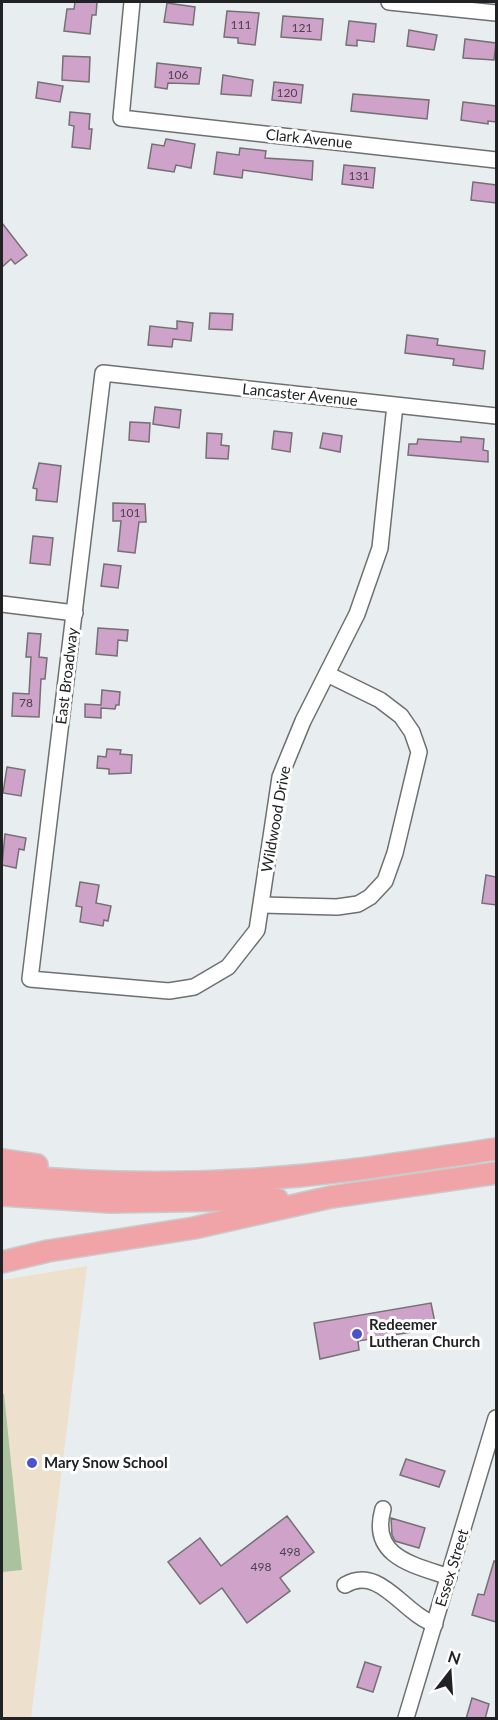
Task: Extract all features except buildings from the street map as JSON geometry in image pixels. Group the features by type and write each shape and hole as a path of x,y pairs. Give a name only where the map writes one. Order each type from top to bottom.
{"highway":[{"path":"2,1175 170,1183 305,1175 496,1149"},
{"path":"2,1160 45,1166 77,1180"},
{"path":"2,1262 48,1251 194,1228 332,1197 496,1173"},
{"path":"2,1195 128,1203 232,1202 332,1197"}],"street":[{"name":"Clark Avenue","path":"132,2 121,118 496,160"},
{"path":"389,2 496,13"},
{"name":"Lancaster Avenue","path":"103,373 496,416"},
{"name":"East Broadway","path":"30,979 103,373"},
{"name":"Wildwood Drive","path":"30,979 169,991 194,987 228,968 257,930 280,777 289,752 357,614 380,548 395,405"},
{"path":"2,604 75,613"},
{"path":"262,905 337,907 358,904 370,897 385,881 395,853 418,752 412,732 401,716 380,700 327,674"},
{"name":"Essex Street","path":"406,1719 496,1418"},
{"path":"382,1509 378,1526 385,1546 402,1560 449,1577"},
{"path":"345,1585 356,1579 379,1584 417,1616 435,1624"}],"shaded area":[{"name":"Mary Snow School","path":"87,1266 31,1718 2,1718 2,1280"}],"green space":[{"path":"2,1394 4,1394 22,1570 2,1572"}],"place":[{"name":"Redeemer Lutheran Church","path":"357,1334"},
{"name":"Mary Snow School","path":"32,1463"}]}
